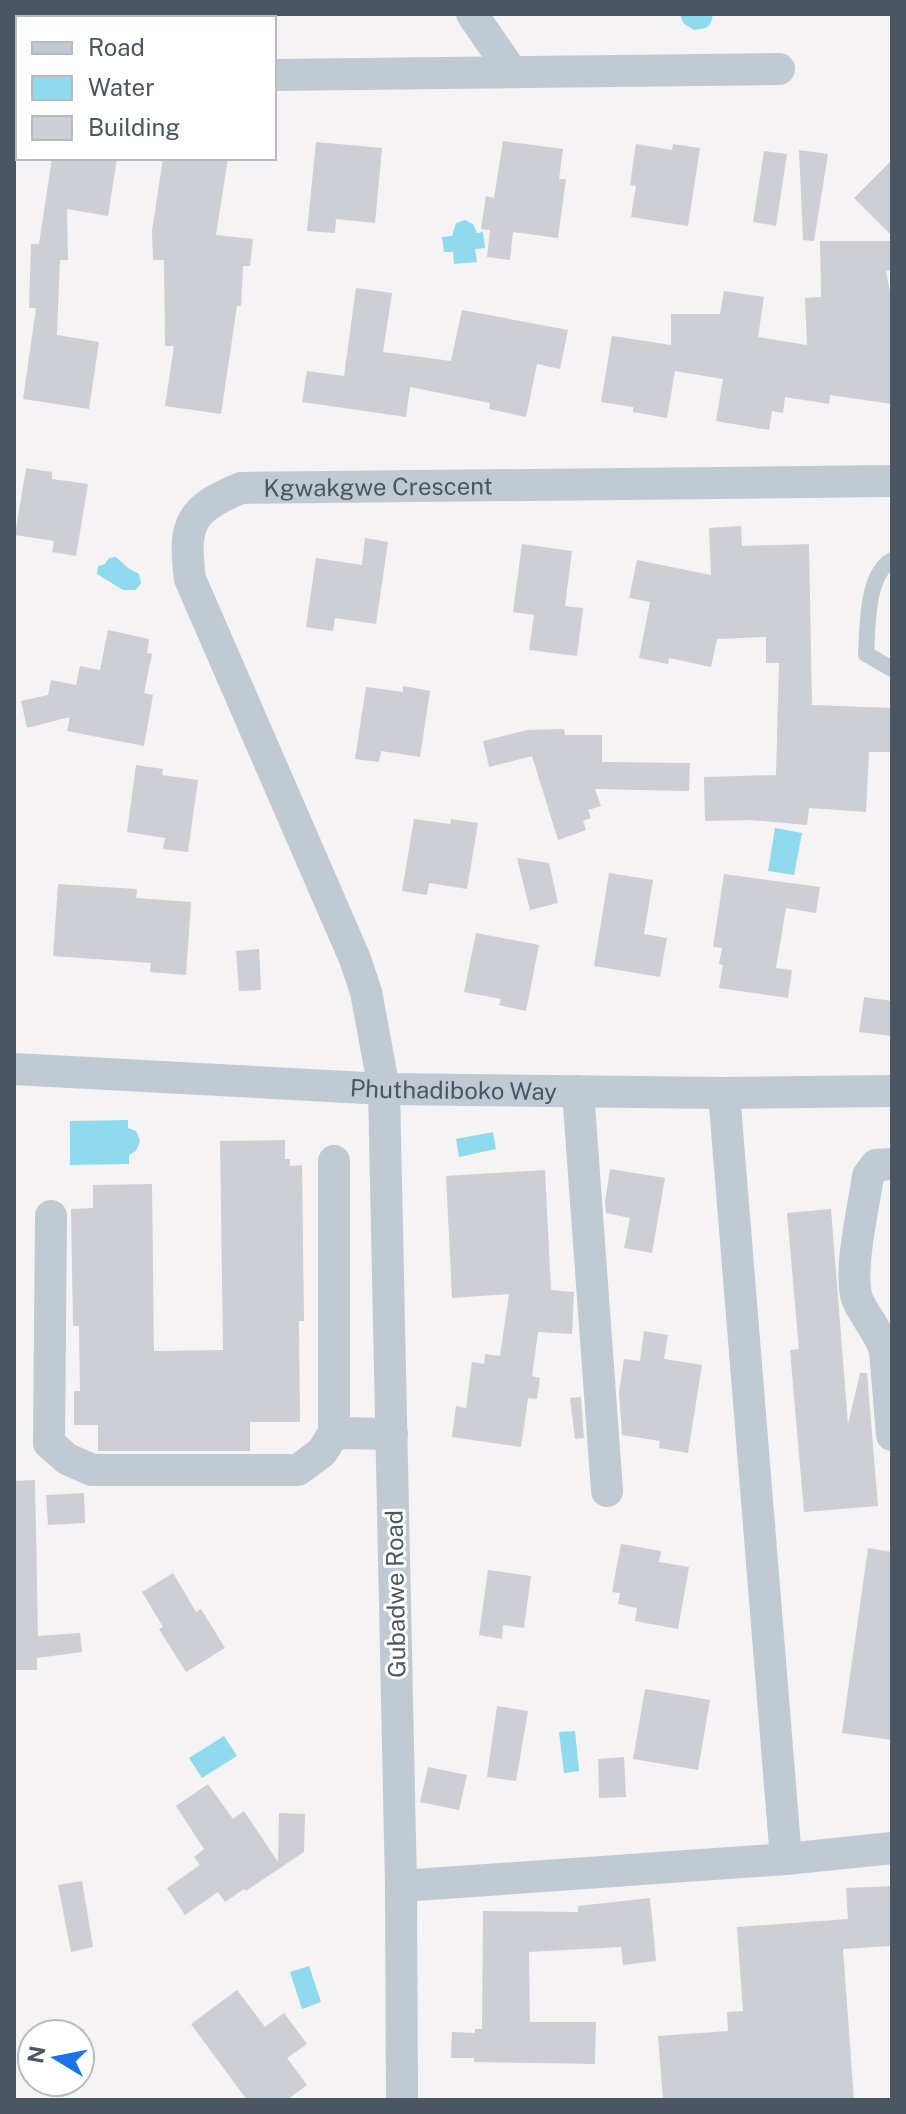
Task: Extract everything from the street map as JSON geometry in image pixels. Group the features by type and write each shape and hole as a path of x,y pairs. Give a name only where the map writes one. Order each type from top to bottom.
{"street":[{"path":"472,14 511,71"},
{"path":"276,75 779,69"},
{"name":"Kgwakgwe Crescent","path":"384,1089 366,992 355,959 190,579 185,544 196,514 241,488 270,486 892,481"},
{"name":"Phuthadiboko Way","path":"14,1069 384,1089 724,1093 892,1091"},
{"name":"Gubadwe Road","path":"384,1089 401,1886 402,2100"},
{"path":"578,1091 607,1491"},
{"path":"724,1093 786,1859"},
{"path":"51,1216 49,1443 67,1459 92,1470 298,1470 322,1452 334,1433 334,1161"},
{"path":"892,1164 876,1165 868,1176 854,1275 858,1300 885,1350 892,1435"},
{"path":"334,1433 392,1434"},
{"path":"401,1886 786,1859 892,1848"}],"lane":[{"path":"892,560 882,566 869,603 866,654 892,669"}],"water":[{"path":"680,14 713,14 706,28 694,30 683,23"},
{"path":"465,220 473,224 477,233 483,232 485,248 475,249 477,262 454,264 453,252 444,252 442,237 452,236 456,223"},
{"path":"116,557 139,574 141,583 136,590 123,590 97,574 98,566"},
{"path":"775,828 802,833 794,875 768,871"},
{"path":"128,1120 128,1128 136,1131 140,1141 136,1151 129,1155 129,1164 70,1165 70,1121"},
{"path":"493,1132 496,1149 459,1157 456,1139"},
{"path":"575,1731 579,1771 564,1773 559,1732"},
{"path":"224,1736 237,1756 202,1778 189,1758"},
{"path":"309,1966 321,2002 302,2009 290,1972"}],"building":[{"path":"503,141 563,149 559,179 566,179 558,238 513,232 510,260 487,257 490,230 481,229 486,196 494,198"},
{"path":"316,142 382,148 375,223 336,219 335,233 307,231"},
{"path":"636,144 672,150 673,144 700,148 688,226 631,217 636,186 630,185"},
{"path":"799,150 828,154 814,241 803,240"},
{"path":"764,151 787,154 776,226 753,222"},
{"path":"52,160 117,160 108,216 67,209 68,260 60,260 57,335 99,342 89,409 23,399 36,308 29,308 31,244 39,244"},
{"path":"163,160 228,160 216,235 253,239 250,266 243,266 241,306 237,306 221,414 165,406 174,346 165,346 164,260 153,260 152,231"},
{"path":"892,160 892,236 854,198"},
{"path":"820,241 892,241 892,270 886,271 892,303 892,404 830,395 829,404 785,397 783,413 772,411 769,430 716,421 723,379 675,371 667,418 633,412 633,407 601,402 612,336 671,345 671,314 720,314 724,291 764,297 758,337 807,345 805,298 821,297"},
{"path":"356,288 392,293 383,352 451,361 462,310 568,330 560,369 537,364 526,417 489,409 490,403 410,387 406,417 302,402 307,371 344,376"},
{"path":"26,468 52,472 52,479 88,484 76,556 52,552 54,541 15,535"},
{"path":"741,526 742,546 809,544 812,705 892,708 892,752 869,752 866,812 809,808 807,825 751,820 705,821 704,777 776,775 779,663 766,663 766,637 717,639 711,667 669,658 668,664 639,658 650,602 629,598 637,560 711,575 709,528"},
{"path":"365,538 388,542 376,624 335,618 333,631 306,627 316,558 362,565"},
{"path":"522,544 572,551 565,606 583,608 577,656 529,650 534,615 513,612"},
{"path":"108,630 149,639 147,653 152,654 144,693 153,695 144,746 67,731 70,717 27,728 21,701 48,695 51,680 76,685 80,666 100,670"},
{"path":"403,686 430,691 420,757 381,751 379,762 355,759 366,687 403,692"},
{"path":"564,729 565,735 602,735 602,762 690,763 689,791 595,789 601,806 588,810 591,818 583,821 586,830 558,840 532,756 489,767 483,741 527,730"},
{"path":"136,765 163,769 162,775 198,780 188,852 163,849 165,838 127,832"},
{"path":"414,819 450,824 451,819 478,823 467,889 429,883 427,895 402,891"},
{"path":"517,858 549,863 558,903 530,910"},
{"path":"609,873 653,880 644,934 667,938 660,977 594,966"},
{"path":"724,874 820,887 816,913 786,908 776,968 792,970 788,998 719,988 722,948 713,947"},
{"path":"58,884 137,889 136,898 191,902 186,975 150,972 151,963 53,956"},
{"path":"476,933 539,945 526,1011 499,1005 501,999 464,992"},
{"path":"259,949 261,990 239,991 236,951"},
{"path":"864,997 892,1001 892,1036 859,1032"},
{"path":"285,1140 285,1159 290,1159 290,1166 302,1165 304,1321 299,1321 300,1422 250,1422 250,1451 98,1451 98,1425 74,1425 74,1391 80,1391 79,1326 73,1326 71,1209 93,1208 93,1185 152,1184 154,1351 223,1350 220,1141"},
{"path":"610,1169 665,1178 652,1253 624,1248 630,1218 606,1213"},
{"path":"545,1170 551,1290 574,1292 572,1334 538,1332 532,1376 540,1378 537,1399 528,1398 521,1447 452,1437 456,1406 466,1408 472,1362 484,1364 485,1354 500,1356 509,1294 452,1298 446,1176"},
{"path":"831,1209 848,1424 860,1373 867,1373 878,1506 804,1512 790,1350 799,1349 787,1213"},
{"path":"644,1331 668,1335 664,1359 702,1365 688,1453 659,1448 660,1441 622,1435 619,1392 624,1359 640,1361"},
{"path":"581,1397 584,1438 575,1439 570,1398"},
{"path":"35,1480 38,1636 80,1633 82,1652 37,1658 37,1670 14,1670 14,1481"},
{"path":"84,1493 85,1523 48,1525 46,1495"},
{"path":"621,1544 661,1551 659,1562 689,1567 678,1629 635,1621 637,1608 618,1604 620,1593 612,1592"},
{"path":"868,1548 892,1552 892,1740 842,1733"},
{"path":"488,1570 531,1576 524,1628 503,1625 502,1639 479,1635"},
{"path":"173,1573 196,1612 201,1609 225,1648 186,1672 159,1629 163,1627 142,1592"},
{"path":"645,1689 710,1700 698,1770 633,1759"},
{"path":"497,1706 528,1711 516,1781 487,1777"},
{"path":"624,1757 626,1797 599,1798 598,1759"},
{"path":"428,1767 467,1775 459,1810 420,1802"},
{"path":"208,1784 233,1819 244,1811 278,1862 279,1813 305,1814 304,1852 246,1891 244,1889 225,1902 218,1892 185,1915 167,1888 200,1865 194,1857 204,1849 176,1806"},
{"path":"82,1881 93,1947 71,1952 58,1885"},
{"path":"892,1886 892,1946 843,1949 854,2100 663,2100 658,2036 728,2031 727,2012 743,2011 737,1927 848,1919 846,1888"},
{"path":"650,1898 656,1961 623,1965 621,1947 529,1952 530,2022 596,2022 595,2064 474,2062 474,2058 451,2058 452,2032 475,2033 475,2029 482,2029 483,1911 578,1912 578,1906"},
{"path":"237,1990 265,2027 284,2013 307,2044 287,2058 307,2085 287,2100 247,2100 191,2024"}]}
